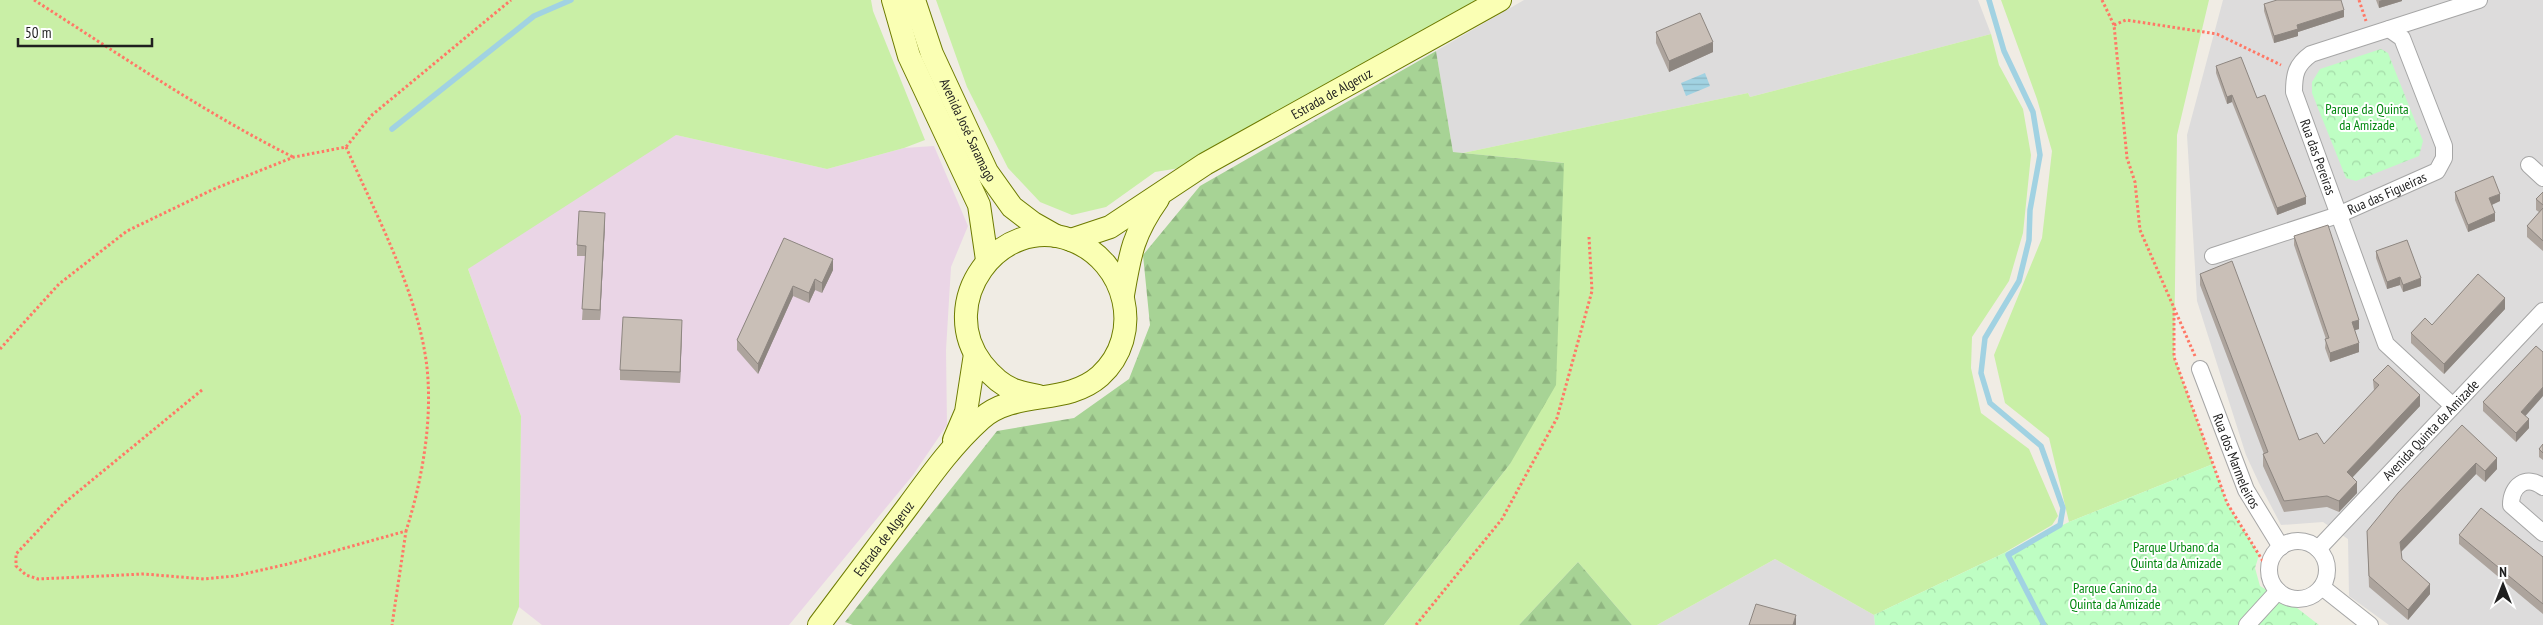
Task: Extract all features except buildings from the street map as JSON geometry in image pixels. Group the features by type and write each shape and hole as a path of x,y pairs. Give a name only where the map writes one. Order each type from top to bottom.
{"main road":[{"name":"Avenida José Saramago","path":"893,0 909,56 979,205 987,260"},
{"name":"Avenida José Saramago","path":"914,0 932,54 987,172 1012,207 1032,223 1063,238"},
{"name":"Estrada de Algeruz","path":"1038,396 1013,389 991,375 975,354 966,331 966,305 973,281 987,260 1007,246 1031,237 1063,238 1110,227 1205,164 1500,0"},
{"name":"Estrada de Algeruz","path":"1123,295 1130,252 1136,232 1165,191"},
{"name":"Estrada de Algeruz","path":"819,625 948,453 991,411 1004,404 1038,396 1060,395 1081,388 1100,376 1114,359 1123,339 1126,317 1123,295 1116,277 1104,261 1089,248 1063,238"},
{"name":"Estrada de Algeruz","path":"948,453 966,412 975,354"}],"street":[{"path":"2296,72 2299,63 2310,54 2479,0"},
{"name":"Rua das Figueiras","path":"2213,256 2338,215 2437,171 2444,158 2444,146 2402,38 2389,29"},
{"name":"Rua das Pereiras","path":"2296,72 2294,92 2320,158 2338,215 2386,344 2453,406"},
{"path":"2529,165 2543,178"},
{"name":"Avenida Quinta da Amizade","path":"2318,549 2543,311"},
{"name":"Rua dos Marmeleiros","path":"2200,369 2246,490 2281,547"},
{"path":"2543,487 2537,482 2526,481 2516,486 2511,494 2511,505 2543,534"},
{"path":"2297,541 2308,543 2318,549 2325,558 2327,569 2322,587 2310,597 2299,599 2288,598 2278,591 2271,582 2269,571 2271,560 2281,547 2297,541"},
{"path":"2322,587 2370,625"},
{"path":"2247,625 2278,591"}],"path":[{"path":"34,0 161,81 264,142 294,157"},
{"path":"0,349 59,284 127,231 214,189 294,157 346,147 372,115 512,0"},
{"path":"2102,0 2114,25 2127,158 2135,182 2140,230 2200,369"},
{"path":"2114,25 2126,20 2217,34 2296,72"},
{"path":"346,147 396,260 420,329 428,380 426,436 414,506 406,530 392,625"},
{"path":"1416,625 1502,519 1557,418 1592,291 1589,238"},
{"path":"202,390 63,504 16,554 16,566 26,575 38,579 144,574 204,579 261,571 406,530"}],"shaded area":[{"path":"1524,0 1978,0 1991,34 1750,97 1748,93 1463,153 1453,152 1436,51"},
{"path":"2223,0 2543,0 2543,625 2389,625 2349,596 2348,539 2323,522 2281,525 2259,483 2246,455 2197,301 2187,135"},
{"path":"676,135 827,169 904,148 934,146 968,226 951,267 946,350 947,425 913,475 789,625 542,625 519,607 521,416 468,269 576,188"},
{"path":"1775,559 1874,615 1875,625 1657,625"}],"green space":[{"path":"0,0 871,0 873,11 925,140 904,148 827,169 676,135 468,269 521,416 519,607 512,625 0,625"},
{"path":"936,0 1500,0 1186,167 1155,172 1106,207 1072,215 1040,202 1008,168 967,87"},
{"path":"2001,0 2209,0 2177,135 2174,357 2213,464 2069,522 2049,438 2005,403 1994,355 2042,238 2052,151 2037,99"},
{"path":"1991,34 1999,65 2023,109 2031,155 2023,233 2009,281 1972,337 1971,368 1981,413 2029,449 2058,516 2052,525 2004,553 1874,615 1775,559 1657,625 1632,625 1578,562 1519,625 1384,625 1510,464 1564,163 1463,153 1748,93 1750,97"},
{"name":"Parque da Quinta da Amizade","path":"2381,49 2388,53 2423,141 2419,156 2356,181 2346,178 2312,93 2312,82 2320,69"},
{"path":"1436,51 1453,152 1564,163 1556,385 1510,464 1384,625 853,625 845,622 997,431 1074,418 1129,379 1150,325 1143,255 1200,186"},
{"name":"Parque Urbano da Quinta da Amizade","path":"2213,464 2227,503 2259,555 2255,568 2260,586 2297,608 2319,625 1875,625 1874,615 2069,522"},
{"path":"1578,562 1632,625 1519,625"}],"water":[{"path":"1705,73 1710,86 1686,96 1681,83"}],"waterway":[{"path":"392,129 534,16 571,0"},
{"path":"1989,0 2004,51 2033,112 2040,155 2030,210 2029,240 2019,281 1985,338 1981,373 1990,403 2041,446 2063,508 2060,525 2008,555 2044,625"}],"park label":[{"name":"Parque Canino da Quinta da Amizade","path":"2115,596"}]}
